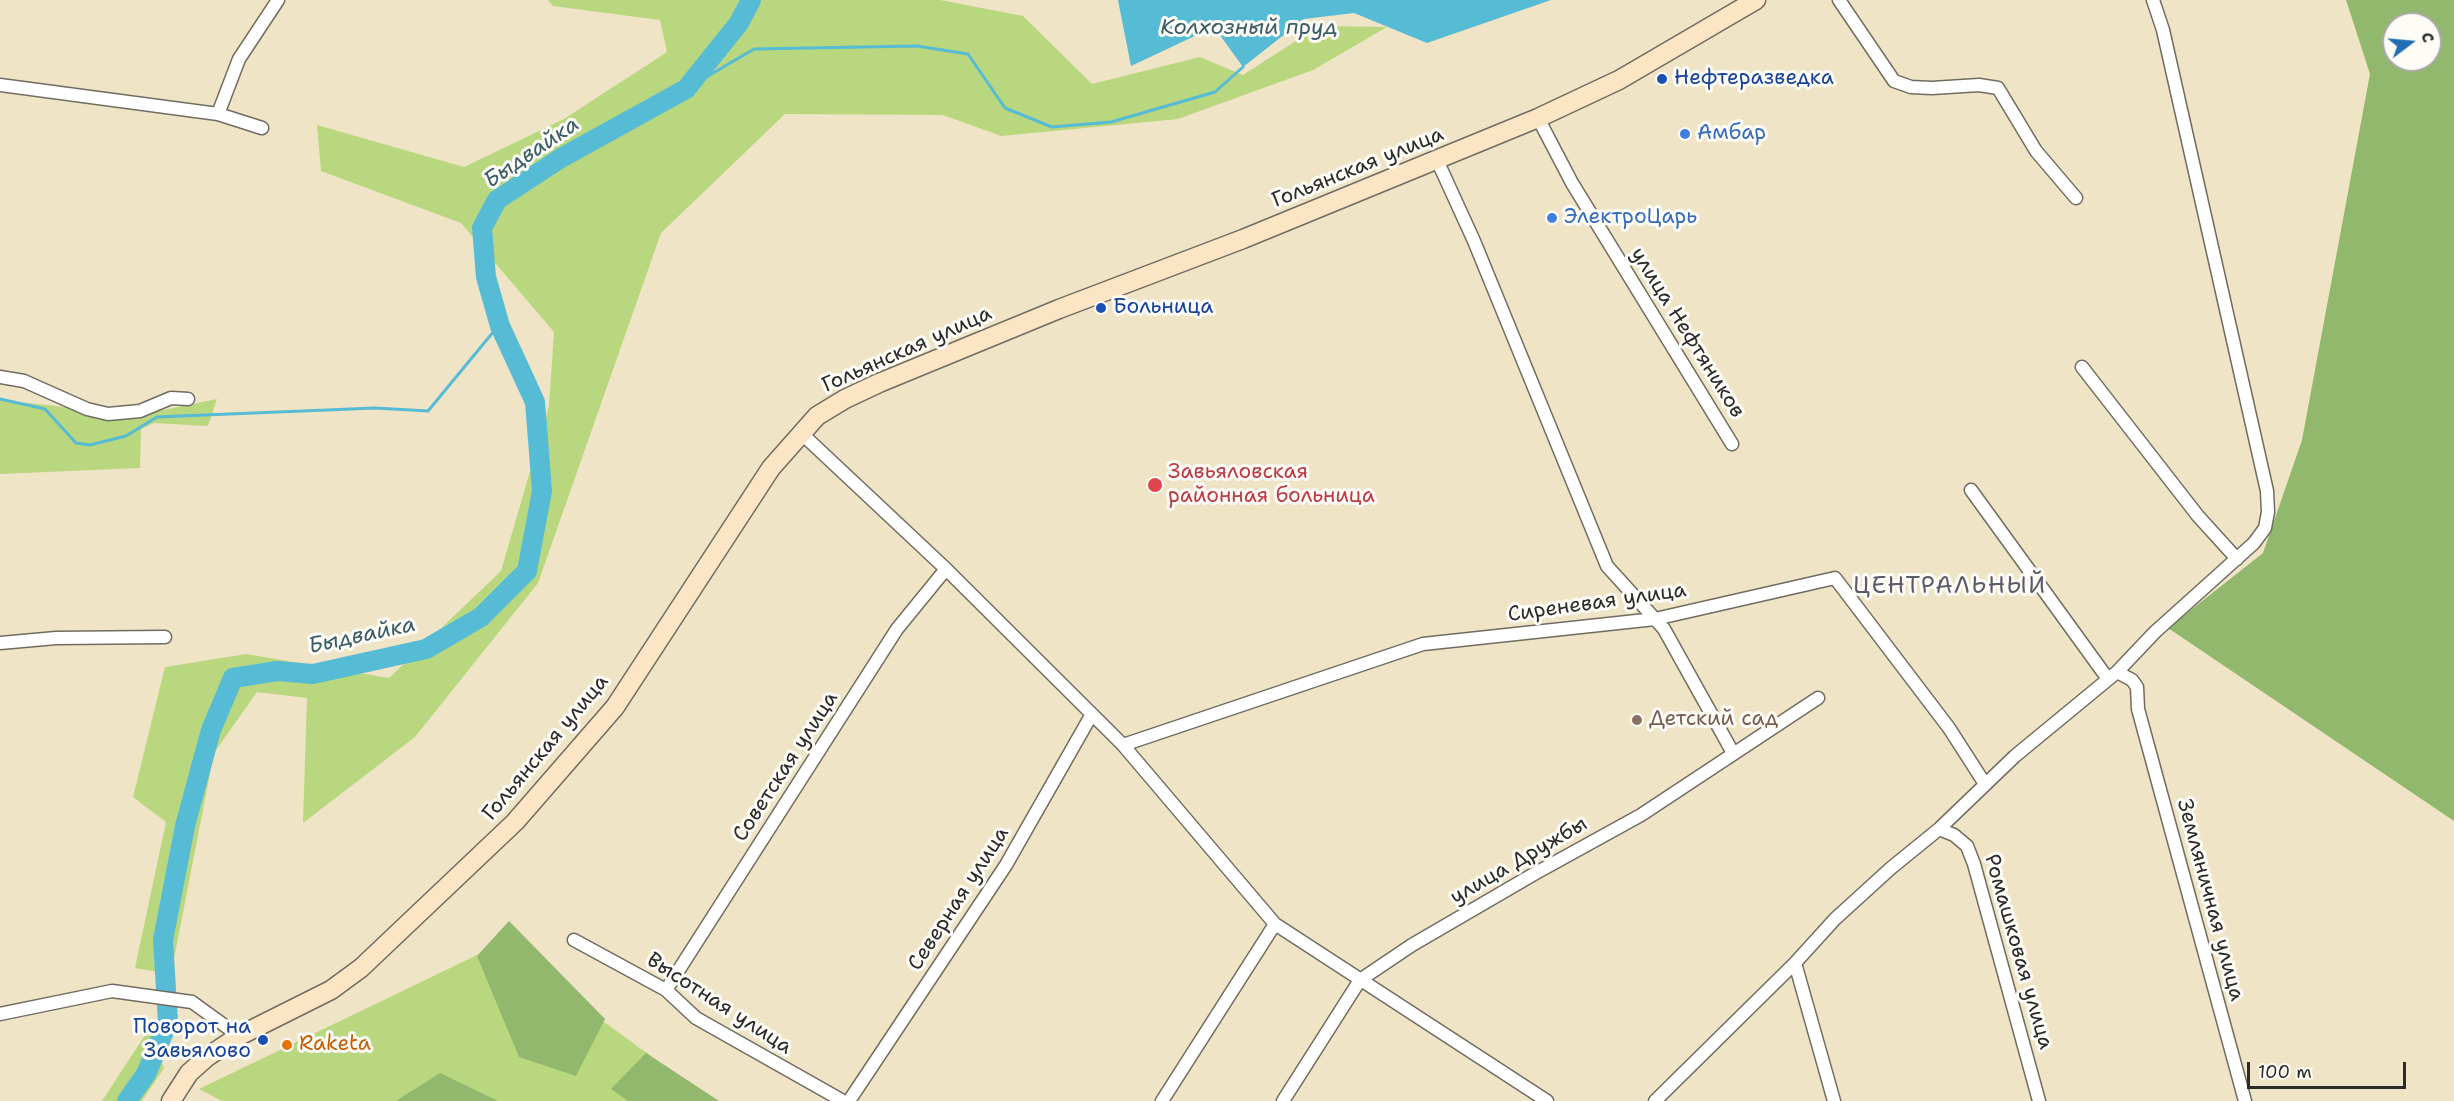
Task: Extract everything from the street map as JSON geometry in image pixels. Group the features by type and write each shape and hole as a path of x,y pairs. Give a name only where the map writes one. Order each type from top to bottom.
{"main road":[{"name":"Гольянская улица","path":"171,1101 189,1073 207,1057 239,1036 331,990 361,968 515,822 615,707 771,468 800,432 817,416 845,399 879,383 1539,118 1619,80 1756,0"}],"street":[{"path":"218,114 239,59 278,0"},
{"path":"1839,0 1894,81 1911,87 1979,85 1998,88 2036,151 2076,198"},
{"path":"1655,1101 1795,963 1835,919 1891,868 1939,829 1985,784 2112,676 2155,632 2236,559 2265,528 2268,512 2267,491 2163,30 2154,0"},
{"path":"0,84 218,114 262,128"},
{"name":"улица Нефтяников","path":"1539,118 1572,183 1732,444"},
{"path":"1437,160 1474,241 1607,566 1664,629 1733,753"},
{"path":"2082,367 2198,516 2236,559"},
{"path":"0,377 24,381 87,409 108,414 140,411 171,399 188,399"},
{"path":"800,432 946,569 1123,745 1275,924 1547,1101"},
{"path":"1971,490 2112,676"},
{"name":"Советская улица","path":"666,990 897,630 946,569"},
{"name":"Сиреневая улица","path":"1123,745 1423,644 1655,619 1835,578 1949,728 1985,784"},
{"path":"0,643 56,638 165,637"},
{"name":"Земляничная улица","path":"2112,676 2132,680 2137,687 2138,710 2245,1101"},
{"name":"улица Дружбы","path":"1283,1101 1360,980 1412,945 1534,873 1641,815 1818,698"},
{"name":"Северная улица","path":"849,1101 1006,865 1092,714"},
{"name":"Ромашковая улица","path":"1939,829 1962,841 1967,846 1974,864 2039,1101"},
{"path":"1162,1101 1275,924"},
{"name":"Высотная улица","path":"574,940 666,990 696,1018 843,1101"},
{"path":"1795,963 1834,1101"},
{"path":"0,1014 112,991 192,1002 239,1036"}],"green space":[{"path":"548,0 940,0 1023,16 1092,84 1200,57 1243,75 1319,26 1387,27 1313,70 1178,119 1001,136 943,115 785,114 661,233 538,583 415,737 303,823 307,698 257,692 214,753 171,974 135,968 166,822 133,797 165,667 246,654 389,678 501,571 549,406 554,332 461,223 321,171 317,125 464,167 564,119 667,52 660,20 553,6"},
{"path":"2346,0 2454,0 2454,821 2168,628 2263,553 2302,440 2370,74"},
{"path":"217,399 208,426 154,423 141,429 140,468 0,474 0,400 139,415"},
{"path":"509,921 605,1019 576,1076 519,1057 477,956"},
{"path":"498,945 713,1101 222,1101 199,1089"},
{"path":"149,1029 164,1068 142,1101 102,1101"},
{"path":"646,1053 719,1101 628,1101 611,1089"},
{"path":"440,1073 498,1101 396,1101"}],"water":[{"name":"Колхозный пруд","path":"1118,0 1551,0 1427,43 1354,13 1304,19 1243,67 1214,27 1131,66"}],"waterway":[{"name":"Быдвайка","path":"127,1101 146,1074 168,1022 163,940 185,826 211,730 233,678 277,671 313,674 426,649 481,617 527,571 542,491 535,402 500,326 486,277 482,228 497,200 561,158 686,89 739,23 751,0"},
{"path":"686,89 754,49 917,46 968,54 1005,108 1052,127 1111,122 1215,92 1243,67"},
{"path":"0,399 45,409 76,443 90,445 126,436 157,417 375,408 428,411 499,325"}],"place":[{"name":"Нефтеразведка","path":"1662,79"},
{"name":"Амбар","path":"1685,134"},
{"name":"ЭлектроЦарь","path":"1552,218"},
{"name":"Больница","path":"1101,308"},
{"name":"Завьяловская районная больница","path":"1155,485"},
{"name":"Детский сад","path":"1637,720"},
{"name":"Поворот на Завьялово","path":"263,1040"},
{"name":"Raketa","path":"287,1045"}],"district":[{"name":"ЦЕНТРАЛЬНЫЙ","path":"1950,587"}]}
